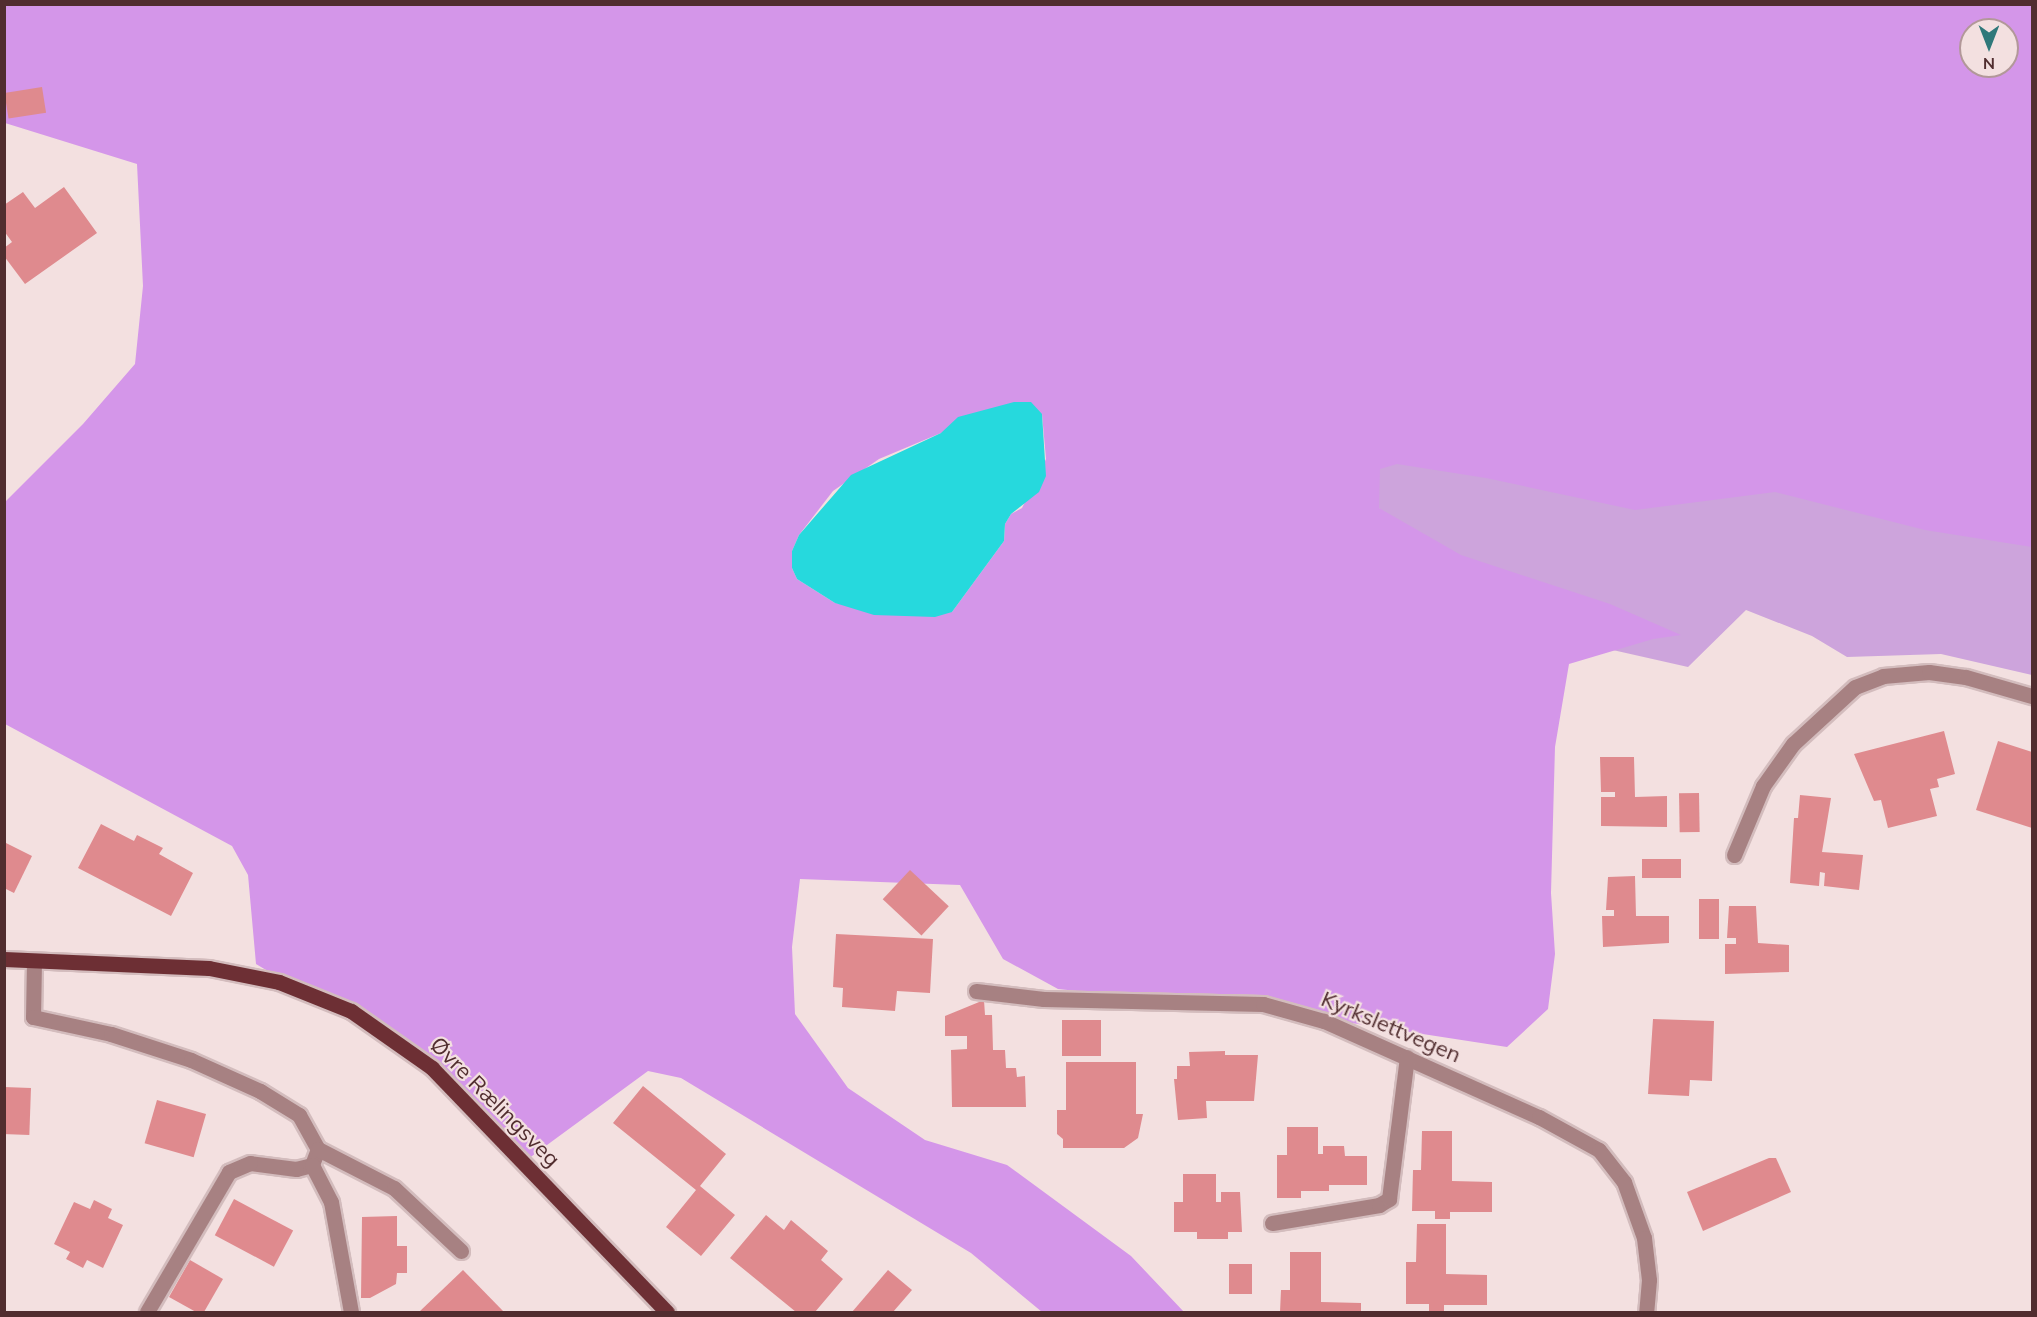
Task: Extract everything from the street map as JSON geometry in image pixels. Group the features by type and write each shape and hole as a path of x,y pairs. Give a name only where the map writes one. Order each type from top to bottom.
{"main road":[{"name":"Øvre Rælingsveg","path":"4,959 164,964 236,972 289,985 351,1011 432,1068 667,1312"}],"street":[{"path":"1734,855 1763,786 1793,744 1855,687 1883,676 1929,672 1966,677 2032,696"},
{"path":"34,961 33,1017 131,1041 191,1060 260,1090 299,1115 318,1149 394,1188 461,1251"},
{"name":"Kyrkslettvegen","path":"976,991 1044,999 1263,1004 1324,1021 1539,1117 1599,1149 1624,1182 1644,1238 1649,1280 1646,1312"},
{"path":"1272,1223 1379,1205 1389,1199 1407,1057"},
{"path":"318,1149 312,1165 331,1202 351,1312"},
{"path":"147,1312 229,1172 250,1162 296,1169 312,1165"}],"shaded area":[{"path":"5,5 2032,5 2032,547 1925,530 1775,492 1635,510 1486,478 1397,464 1380,469 1379,508 1461,555 1610,604 1681,635 1653,639 1569,664 1555,747 1551,893 1555,954 1548,1009 1507,1047 1280,1012 1058,989 1003,959 960,885 800,879 792,947 795,1014 848,1088 925,1140 1007,1165 1131,1256 1184,1312 1042,1312 971,1253 681,1078 648,1071 517,1167 480,1110 403,1052 256,964 248,875 232,846 5,724 5,502 83,424 135,364 143,286 137,164 5,123","holes":["1042,414 1046,459 1022,508 1011,514 1005,524 1004,541 952,612 835,603 797,579 792,568 792,551 799,535 833,491 879,459 941,433"]},
{"path":"1141,357 1586,391 2032,541 2032,675 1941,654 1847,657 1812,636 1746,610 1688,667 1595,646"}],"water":[{"path":"1014,402 1031,402 1042,414 1046,476 1039,492 1011,514 1005,524 1004,541 952,612 935,617 874,615 835,603 797,579 792,568 792,551 799,535 851,475 941,433 958,417"}],"building":[{"path":"42,87 46,113 9,119 4,93"},
{"path":"64,187 97,233 25,284 4,256 4,248 12,242 4,231 4,205 23,192 35,208"},
{"path":"1944,731 1955,774 1937,779 1939,787 1930,789 1937,816 1888,828 1881,800 1874,801 1854,754"},
{"path":"1998,741 2032,752 2032,828 1976,810"},
{"path":"1600,757 1634,757 1635,797 1667,796 1667,827 1601,826 1601,797 1615,797 1615,792 1601,792"},
{"path":"1679,793 1699,793 1700,832 1680,832"},
{"path":"1800,795 1831,798 1822,852 1863,855 1859,890 1824,886 1825,873 1820,872 1819,886 1790,883 1794,818 1798,818"},
{"path":"101,824 134,841 137,835 163,848 159,854 193,873 171,916 78,868"},
{"path":"4,842 32,856 14,893 4,888"},
{"path":"1642,859 1681,859 1681,878 1642,878"},
{"path":"910,870 949,906 921,935 883,899"},
{"path":"1635,876 1636,916 1669,916 1669,943 1603,947 1602,916 1614,916 1614,910 1606,910 1608,877"},
{"path":"1699,899 1719,899 1719,939 1699,939"},
{"path":"1729,906 1756,906 1758,943 1789,945 1789,972 1725,974 1725,944 1736,944 1736,938 1727,938"},
{"path":"836,934 933,939 930,993 897,991 895,1011 842,1007 843,988 833,987"},
{"path":"984,1000 985,1015 992,1015 993,1050 1005,1050 1006,1068 1016,1068 1017,1077 1025,1076 1026,1107 952,1107 951,1050 967,1049 967,1036 945,1036 945,1016"},
{"path":"1653,1019 1714,1021 1712,1081 1690,1080 1689,1096 1648,1094"},
{"path":"1062,1020 1101,1020 1101,1056 1062,1056"},
{"path":"1225,1051 1225,1055 1258,1055 1254,1101 1206,1101 1207,1118 1178,1120 1174,1079 1177,1079 1177,1066 1190,1066 1189,1052"},
{"path":"1066,1062 1136,1062 1136,1114 1143,1114 1138,1138 1124,1148 1063,1148 1063,1139 1057,1134 1057,1110 1066,1110"},
{"path":"643,1086 726,1154 700,1186 735,1215 701,1256 666,1227 696,1190 613,1123"},
{"path":"4,1087 31,1088 29,1135 4,1134"},
{"path":"157,1100 206,1114 194,1157 145,1143"},
{"path":"1287,1127 1318,1127 1318,1154 1323,1154 1323,1146 1344,1146 1345,1156 1367,1156 1367,1185 1329,1185 1329,1191 1301,1191 1301,1198 1277,1198 1277,1155 1287,1155"},
{"path":"1422,1131 1452,1131 1452,1181 1492,1182 1492,1212 1450,1212 1450,1219 1435,1219 1435,1211 1412,1211 1413,1170 1421,1170"},
{"path":"1769,1158 1776,1158 1791,1192 1703,1231 1687,1192"},
{"path":"1183,1174 1216,1174 1216,1202 1221,1202 1221,1192 1240,1192 1242,1232 1228,1232 1228,1239 1197,1239 1197,1232 1174,1232 1174,1202 1183,1202"},
{"path":"234,1199 293,1230 274,1267 215,1235"},
{"path":"94,1200 112,1209 108,1218 123,1225 103,1268 87,1260 83,1268 66,1259 70,1252 54,1244 74,1202 90,1209"},
{"path":"766,1215 784,1230 791,1220 828,1251 821,1260 843,1279 815,1312 796,1312 730,1258"},
{"path":"397,1216 397,1246 407,1246 407,1273 397,1273 396,1284 370,1298 361,1298 362,1217"},
{"path":"1417,1224 1446,1224 1446,1274 1487,1275 1487,1305 1444,1305 1444,1311 1429,1311 1429,1304 1406,1304 1406,1262 1416,1262"},
{"path":"1290,1252 1321,1252 1321,1302 1361,1303 1361,1312 1280,1312 1281,1290 1290,1290"},
{"path":"190,1260 223,1279 204,1312 196,1312 169,1297"},
{"path":"1229,1264 1252,1264 1252,1294 1229,1294"},
{"path":"463,1270 504,1312 419,1312"},
{"path":"888,1270 912,1290 893,1312 852,1312"}]}
